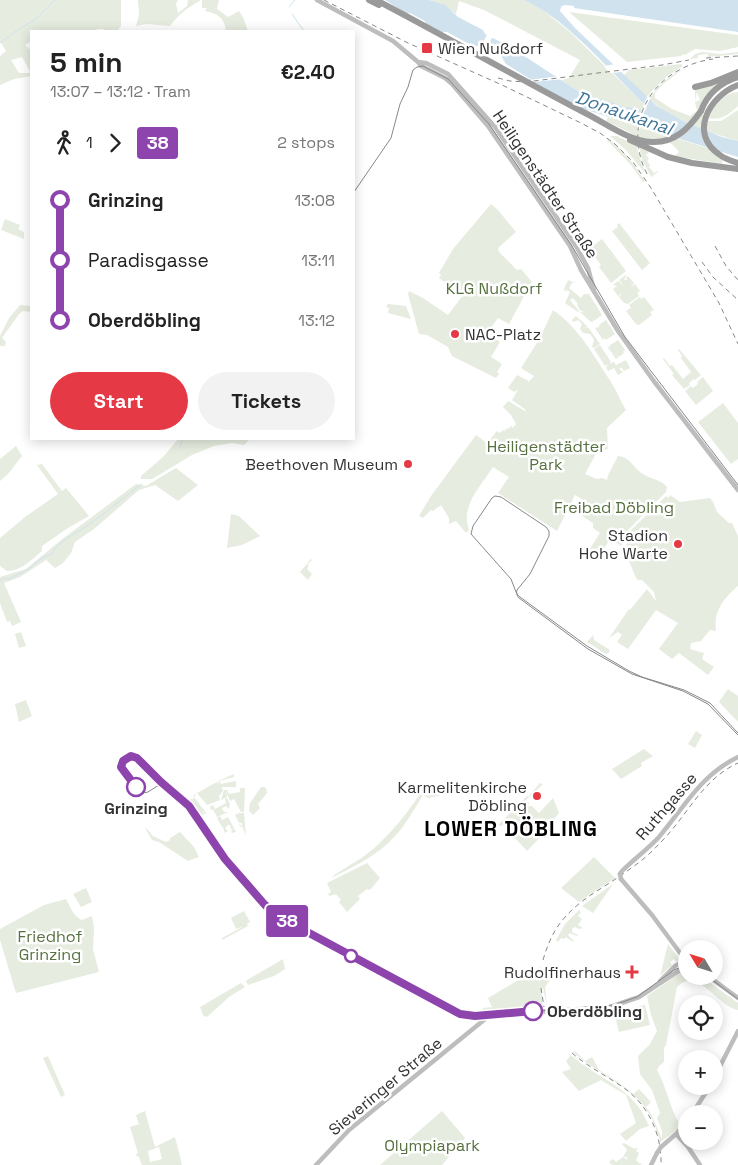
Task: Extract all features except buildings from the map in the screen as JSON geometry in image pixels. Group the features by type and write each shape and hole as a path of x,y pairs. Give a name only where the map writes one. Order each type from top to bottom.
{"highway":[{"path":"369,0 550,99 650,150 678,160 738,169"},
{"path":"376,0 537,88 642,140 653,142 665,141 677,136 704,113 721,94 738,83"},
{"path":"694,87 711,84 738,72"},
{"path":"738,78 718,88 705,102 704,113 705,131 710,145 720,155 738,163"},
{"path":"704,113 716,94 726,87 738,83"},
{"path":"721,94 738,91"}],"main road":[{"name":"Heiligenstädter Straße","path":"317,0 393,41 421,66 445,78 452,84 488,126 569,245 590,286 618,331 738,490"},
{"name":"Heiligenstädter Straße","path":"418,62 426,63 448,74 495,126 576,246 588,268 595,294"},
{"name":"Ruthgasse","path":"678,949 620,877 622,871 660,836 710,774 725,763 738,757"},
{"path":"658,983 671,969 678,965"},
{"path":"658,983 678,972"},
{"name":"Sieveringer Straße","path":"316,1165 349,1130 490,1015 610,1007 633,999 658,983"},
{"path":"720,985 738,998"},
{"path":"723,1060 738,1031"},
{"path":"651,1165 657,1153 678,1131"},
{"path":"676,1134 691,1150 700,1165"}],"green space":[{"path":"0,0 121,0 121,26 118,30 30,30 30,42 25,45 30,48 30,71 22,57 11,60 19,73 30,73 30,76 14,79 0,85 0,56 6,51 0,41"},
{"path":"138,0 178,0 176,4 178,13 187,6 188,0 201,0 184,12 170,26 146,24 136,26 139,15"},
{"path":"202,0 219,0 217,9 228,17 239,11 248,30 226,30 220,17 205,11 207,8 202,8"},
{"path":"429,0 523,0 539,7 570,32 646,106 647,110 624,108 576,89 562,80 569,78 580,60 484,10 459,1 456,14 441,4"},
{"path":"569,12 738,35 738,47 720,51 695,49 681,56 627,62"},
{"path":"702,52 721,54 738,52 738,54 708,57 708,54 698,55 698,58 690,59 695,54"},
{"path":"681,64 683,66 666,77 649,94 652,96 662,83 684,68 655,93 655,98 672,109 690,116 697,111 704,116 723,97 738,92 738,106 724,116 716,119 707,118 706,121 721,121 738,110 738,141 705,130 672,115 649,99 624,75 629,70"},
{"path":"738,74 705,99 697,111 695,102 700,100 697,92 695,101 695,89"},
{"path":"608,117 710,149 723,160 722,164 675,156 679,152 669,142 639,137 606,121"},
{"path":"610,136 617,136 637,146 645,173 626,150"},
{"path":"605,138 622,151 645,181 643,182 631,165"},
{"path":"639,147 649,152 646,155 649,159 647,161 650,165 649,167 654,173 658,171 651,177 642,159"},
{"name":"KLG Nußdorf","path":"491,204 516,232 498,248 499,252 517,270 521,269 532,282 509,324 498,318 487,333 500,342 491,357 502,364 496,378 452,356 448,347 427,335 419,334 408,294 409,291 423,298 448,315 463,295 439,278 441,275 439,273 453,249"},
{"path":"5,219 20,225 18,229 24,232 24,239 1,230"},
{"path":"619,223 650,263 642,270 612,231 618,227"},
{"path":"602,239 626,271 611,283 589,249"},
{"path":"627,274 624,280 627,280 628,276 634,283 630,288 635,284 640,291 637,293 639,296 628,304 624,303 619,297 622,293 618,296 613,289 617,286 613,285 618,281 624,286 619,280"},
{"path":"568,280 575,283 572,283 569,288 581,298 584,294 589,294 602,315 594,321 593,319 593,322 580,312 584,312 580,310 573,298 570,300 578,312 565,303 570,292 567,290 565,292 565,289 563,291"},
{"path":"640,297 641,299 644,297 654,310 650,312 652,315 639,325 636,324 626,311 631,308 629,305"},
{"path":"388,304 406,306 411,319 388,313 389,308 386,307"},
{"path":"20,305 30,306 30,312 23,311 19,314 2,338 6,342 5,346 0,346 0,336 9,318"},
{"path":"553,310 571,325 585,343 613,385 626,410 607,428 608,449 597,452 585,474 597,479 607,480 618,456 629,461 643,474 667,487 666,492 628,530 621,546 610,539 599,556 589,550 600,533 593,528 593,523 582,516 587,502 575,495 557,531 498,493 509,477 493,467 469,505 467,521 469,530 466,533 456,521 449,524 449,518 441,505 433,511 431,510 423,518 419,516 431,496 476,435 487,443 497,431 500,433 511,426 513,428 516,424 503,407 508,401 526,410 512,400 518,390 514,392 508,388 517,375 529,381 527,384 534,376 521,368 540,338"},
{"path":"576,316 587,326 585,328 588,327 600,344 594,348 592,347 594,340 590,334 583,333 580,329 582,324 578,320 573,322 572,320"},
{"path":"606,320 615,334 603,340 595,328 599,327"},
{"path":"618,340 625,350 619,357 617,355 618,358 616,359 607,346 610,347 610,345"},
{"path":"600,345 611,362 605,366 594,349"},
{"path":"679,349 701,375 684,389 672,375 674,374 663,359 670,366 672,365 683,379 691,372 681,358"},
{"path":"626,360 630,368 624,371 621,367 619,369 623,372 618,375 614,368 608,371 606,367 614,362 616,365"},
{"path":"703,377 713,391 696,405 685,391 691,386 693,388"},
{"path":"723,403 738,423 738,459 731,464 698,422"},
{"path":"177,440 249,440 244,445 232,443 214,446 192,455 152,479 141,479 141,476 164,456"},
{"path":"16,446 22,456 0,481 0,459"},
{"path":"42,464 62,491 66,488 89,516 42,546 42,551 26,564 12,571 7,571 0,566 0,538 25,517 58,494 37,465"},
{"path":"176,468 198,485 178,501 155,485 139,490 94,529 75,542 71,553 63,563 55,568 46,560 20,577 4,583 21,622 12,626 10,621 7,622 0,603 0,577 26,569 61,540 136,484 146,486"},
{"path":"670,495 680,502 710,498 717,512 729,523 732,523 738,536 738,586 728,595 718,611 716,631 710,630 701,641 691,643 690,649 704,653 702,659 714,667 708,675 679,653 672,659 659,649 678,623 656,610 628,649 617,642 622,635 618,632 609,638 629,609 647,589 656,601 654,592 642,580 636,578 625,551 630,531 666,496 668,498"},
{"path":"231,514 239,516 260,536 242,545 227,548"},
{"path":"311,559 307,569 312,574 308,580 300,572"},
{"path":"21,632 26,646 19,648 15,634"},
{"path":"593,635 594,640 610,650 608,654 587,642"},
{"path":"728,689 738,696 738,722 719,702"},
{"path":"26,700 32,716 19,722 15,704"},
{"path":"696,731 702,735 695,748 688,744"},
{"path":"644,749 653,756 641,763 642,766 621,779 612,769"},
{"path":"234,774 234,777 219,781 221,784 236,781 236,787 222,787 223,791 219,796 220,800 207,805 197,793 217,782 219,785 218,781"},
{"path":"427,783 441,795 429,798 423,795 404,826 390,842 366,860 331,878 363,857 382,841 407,813"},
{"path":"540,783 543,784 526,800 529,803 528,806 532,806 539,813 553,798 559,813 550,824 551,826 527,851 503,825 498,825"},
{"path":"261,787 266,788 267,793 258,804 260,808 253,815 249,811 250,803"},
{"path":"240,788 245,788 244,812 241,812 234,799 230,801 226,791 227,797 221,800 224,790 227,790 229,794 240,792"},
{"path":"197,793 194,797 207,814 202,810 203,816 190,799 194,799 193,796"},
{"path":"227,798 230,804 229,809 226,806 222,808 224,812 228,812 217,817 210,807 213,805 215,809 226,803 225,799"},
{"path":"244,813 246,836 242,823 239,823 235,815"},
{"path":"220,816 222,820 228,817 236,832 232,833 233,829 228,825 225,828 228,831 225,833 224,827 222,827 217,818"},
{"path":"145,828 153,836 166,842 180,832 194,847 199,857 188,861 159,842 152,840"},
{"path":"594,857 615,878 579,902 561,888"},
{"path":"367,863 380,878 370,890 367,889 358,896 360,899 347,912 339,902 341,900 336,894 329,896 328,894 331,892 327,883"},
{"path":"613,884 593,913 582,906"},
{"path":"86,888 92,902 81,907 73,894"},
{"name":"Friedhof Grinzing","path":"66,899 72,911 82,920 92,916 94,928 93,949 99,972 16,993 0,940 0,929 44,905"},
{"path":"579,910 581,912 578,916 582,919 578,925 583,928 575,927 572,929 572,932 578,935 570,933 568,935 573,942 566,937 564,939 561,938 558,942 556,940 565,924"},
{"path":"244,911 250,922 247,924 248,926 222,940 222,938 244,926 236,929 231,918"},
{"path":"668,944 678,957 678,961 674,959 670,962 672,965 660,976"},
{"path":"283,959 285,969 274,976 248,985 247,980"},
{"path":"539,966 550,977 545,987 547,1006 543,988 541,988 543,1007 483,1010 483,1008 492,1007 488,998 522,978 528,980 538,974"},
{"path":"678,974 678,985 680,985 677,987 664,1048 664,1062 657,1070 678,1121 678,1127 660,1142 654,1124 637,1098 626,1089 587,1063 573,1052 575,1051 585,1061 592,1057 599,1070 635,1095 634,1093 639,1089 651,1102 646,1107 662,1139 662,1131 657,1118 660,1113 652,1090 640,1074 638,1056 650,1044 657,1031 647,996"},
{"path":"241,983 245,987 229,997 208,1016 203,1015 200,1007"},
{"path":"702,985 713,985 738,1003 738,1010 723,1002 723,995 715,995"},
{"path":"645,1005 650,1025 619,1032 614,1012"},
{"path":"571,1055 625,1093 642,1113 649,1126 640,1129 626,1141 620,1134 636,1123 626,1095 601,1080 579,1091 562,1072 571,1069 566,1061"},
{"path":"48,1056 65,1095 61,1097 43,1058"},
{"path":"145,1111 155,1147 175,1137 182,1165 142,1165 139,1157 135,1155 138,1153 130,1127 139,1124 136,1115","holes":["159,1147 162,1159 150,1162 148,1151"]},
{"name":"Olympiapark","path":"442,1111 465,1138 442,1165 380,1165"},
{"path":"624,1143 635,1149 638,1148 636,1151 639,1153 636,1160 642,1163 640,1165 612,1165 609,1162 613,1159 616,1162 623,1157 627,1150 622,1144"}],"water":[{"name":"Donaukanal","path":"385,0 429,0 445,5 458,17 483,30 485,34 510,47 513,51 515,50 581,93 620,105 624,108 629,107 645,111 647,109 646,106 571,31 554,18 523,0 738,0 738,32 574,8 574,6 564,5 560,11 575,28 657,106 683,121 722,137 738,141 738,157 583,109 529,80 506,64 501,56 481,46 473,46 447,32 441,32 426,24 425,21 410,13 407,14"}],"pier":[{"path":"488,33 493,36 485,51 480,48"},
{"path":"616,64 622,72 611,73 604,66"},
{"path":"561,76 564,79 533,82 528,80"},
{"path":"648,95 651,97 644,112 640,129 637,128 638,120 642,108 645,109 643,106"}],"waterway":[{"path":"0,43 36,19 55,0"},
{"path":"289,7 295,0"},
{"path":"292,14 303,30"},
{"path":"180,446 183,440"},
{"path":"0,581 3,578 9,579 23,572 42,558 52,554 62,542 142,484"}],"tram line":[{"path":"355,191 391,138 400,104 413,70 423,66 448,79 489,124 572,246 625,337 738,485"},
{"path":"738,733 710,703 684,690 629,671 587,646 519,596 517,593 516,593 511,579 471,534 473,526 492,498 495,496 501,497 546,527 549,531 549,536 530,574 517,590 517,592 517,593 517,594 519,598 588,649 632,674 683,691 708,704 738,735"},
{"name":"38","path":"136,787 122,771 121,767 123,761 131,756 137,758 161,782 180,796 196,814 225,859 265,905 283,919 460,1014 475,1016 533,1011"},
{"path":"122,770 121,767 124,759 135,757 189,806 225,859 264,904 275,913 460,1014 472,1016 614,1005 637,997 678,968"},
{"path":"124,773 143,793 159,785 167,789"},
{"path":"719,985 738,999"}],"railway":[{"path":"324,0 408,43 581,123 615,144 633,162 651,188 719,303 738,344"},
{"path":"706,58 738,56"},
{"path":"647,174 640,154 638,134 641,116 648,99 674,73 692,64 713,59"},
{"path":"498,78 526,82 689,60"},
{"path":"715,246 726,266 738,280"},
{"path":"702,262 713,277 738,300"},
{"path":"543,960 555,931 573,909 587,897 648,855 669,833 704,789 725,770 738,763"},
{"path":"541,988 544,1007"},
{"path":"572,1053 584,1063 624,1088 640,1103 647,1112 656,1132 661,1154 661,1165"}],"place":[{"name":"Wien Nußdorf","path":"427,48"},
{"name":"NAC-Platz","path":"455,334"},
{"name":"Beethoven Museum","path":"408,464"},
{"name":"Stadion Hohe Warte","path":"678,544"},
{"name":"Grinzing","path":"136,787"},
{"name":"Karmelitenkirche Döbling","path":"537,796"},
{"name":"Rudolfinerhaus","path":"632,972"},
{"name":"Oberdöbling","path":"533,1011"}],"district":[{"name":"LOWER DÖBLING","path":"511,829"}],"park label":[{"name":"Heiligenstädter Park","path":"546,455"},
{"name":"Freibad Döbling","path":"614,507"}]}
